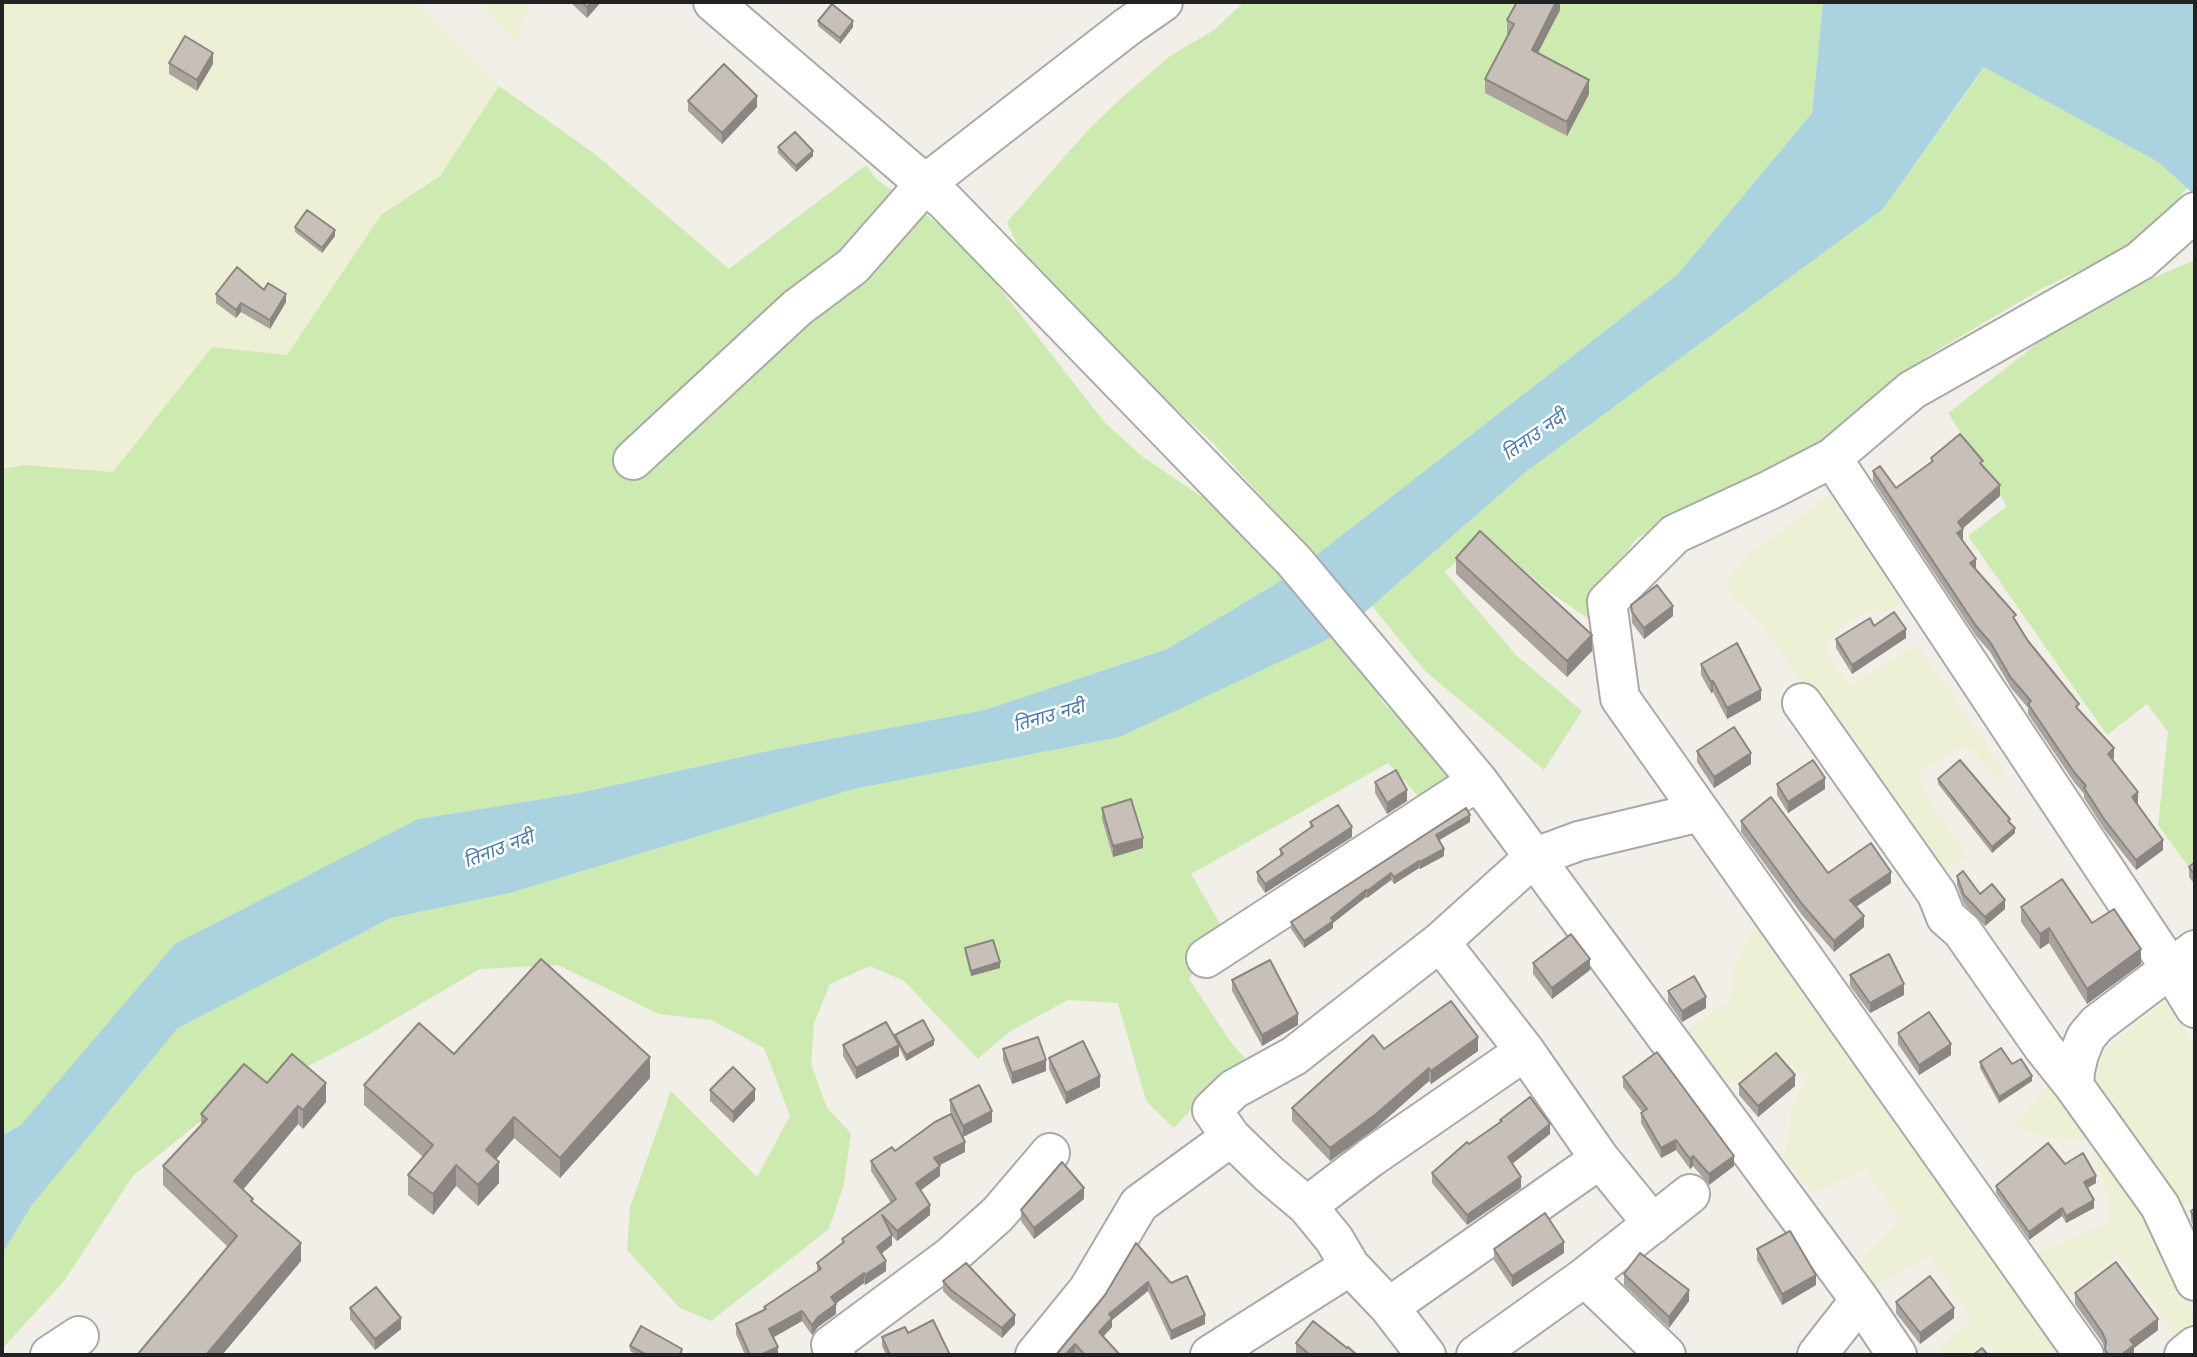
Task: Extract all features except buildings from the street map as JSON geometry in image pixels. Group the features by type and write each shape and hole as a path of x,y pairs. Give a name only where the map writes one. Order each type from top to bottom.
{"street":[{"path":"713,2 955,211 1294,561 1478,780 1860,1300 1896,1355"},
{"path":"633,460 797,308 853,266 925,184 1163,2"},
{"path":"2084,1355 1620,698 1607,602 1675,534 1832,458 1912,390 2140,261 2195,212"},
{"path":"1832,458 2183,959 2195,1008"},
{"path":"1802,703 1937,894 1946,918 1962,931 2160,1206 2195,1282"},
{"path":"1206,958 1478,780"},
{"path":"1426,1355 1389,1307 1350,1266 1334,1239 1307,1206 1231,1137 1212,1110 1234,1089 1294,1056 1440,942 1533,858 1578,841 1700,812"},
{"path":"1440,942 1525,1051 1600,1159 1653,1224"},
{"path":"2074,1086 2079,1054 2097,1024 2183,959"},
{"path":"1307,1206 1370,1158 1525,1051"},
{"path":"1035,1355 1088,1290 1139,1204 1231,1137"},
{"path":"835,1355 831,1345 951,1256 998,1214 1050,1153"},
{"path":"1389,1307 1600,1159"},
{"path":"1476,1355 1585,1277 1690,1194"},
{"path":"1210,1355 1350,1266"},
{"path":"1585,1277 1666,1355"},
{"path":"1817,1355 1860,1300"},
{"path":"2184,1355 2195,1346"}],"green space":[{"path":"2,2 415,2 499,86 440,176 381,215 287,355 212,347 113,472 24,465 2,469"},
{"path":"477,2 532,2 516,42"},
{"path":"1244,2 1823,2 1812,113 1677,275 1317,555 1213,443 1092,333 1023,258 1007,222 1088,130 1119,100 1170,56 1214,30"},
{"path":"1985,67 2158,162 2187,188 2145,240 2045,287 1929,355 1822,449 1637,538 1591,599 1589,619 1548,591 1485,535 1445,572 1516,655 1582,711 1544,770 1425,671 1372,606 1527,471 1883,209"},
{"path":"499,86 595,154 729,269 866,165 876,179 963,241 1105,423 1143,457 1232,517 1292,574 1167,649 985,710 777,749 579,793 418,819 21,1125 2,1134 2,469 24,465 113,472 212,347 287,355 381,215 440,176"},
{"path":"2195,260 2195,861 2188,866 2158,825 2168,732 2147,704 2107,735 1968,536 2007,506 1948,413 2083,308"},
{"path":"1829,495 1903,604 1886,612 1875,610 1865,613 1845,624 1830,639 1828,650 1831,661 1851,685 1917,645 2005,772 2000,782 1971,748 1960,747 1922,770 1919,781 1929,801 1967,857 1939,876 1781,652 1757,620 1732,598 1728,587 1729,576 1751,550 1762,546"},
{"path":"1343,631 1384,704 1456,769 1421,799 1388,763 1191,874 1221,925 1189,979 1230,1041 1249,1063 1199,1101 1174,1128 1146,1101 1118,1003 1068,1000 1009,1032 978,1059 904,981 870,966 830,984 814,1023 811,1064 827,1108 851,1133 844,1184 829,1229 711,1321 680,1308 627,1250 630,1207 670,1090 757,1177 790,1116 764,1048 711,1020 659,1014 558,965 480,969 366,1036 197,1124 133,1176 64,1281 2,1349 2,1254 32,1205 178,1028 391,918 510,893 854,789 1120,737"},
{"path":"1762,911 2077,1355 1999,1355 1987,1343 1967,1355 1945,1355 1938,1349 1972,1320 1930,1256 1873,1288 1862,1259 1899,1219 1865,1169 1813,1193 1784,1159 1792,1106 1809,1077 1782,1058 1729,1085 1687,1031 1730,999 1733,969"},
{"path":"2167,999 2195,1046 2195,1199 2174,1217 2087,1084 2109,1046"},
{"path":"2049,1081 2104,1148 2195,1315 2195,1327 2179,1339 2117,1255 2062,1299 2036,1253 2109,1223 2107,1192 2089,1141 2048,1138 2015,1127"}],"water":[{"name":"तिनाउ नदी","path":"1823,2 2195,2 2195,195 2158,162 1984,67 1883,209 1527,471 1341,633 1120,737 854,789 510,893 391,918 178,1028 32,1205 2,1254 2,1135 21,1125 175,944 418,819 579,793 777,749 985,710 1167,649 1292,574 1677,275 1812,113"}]}
